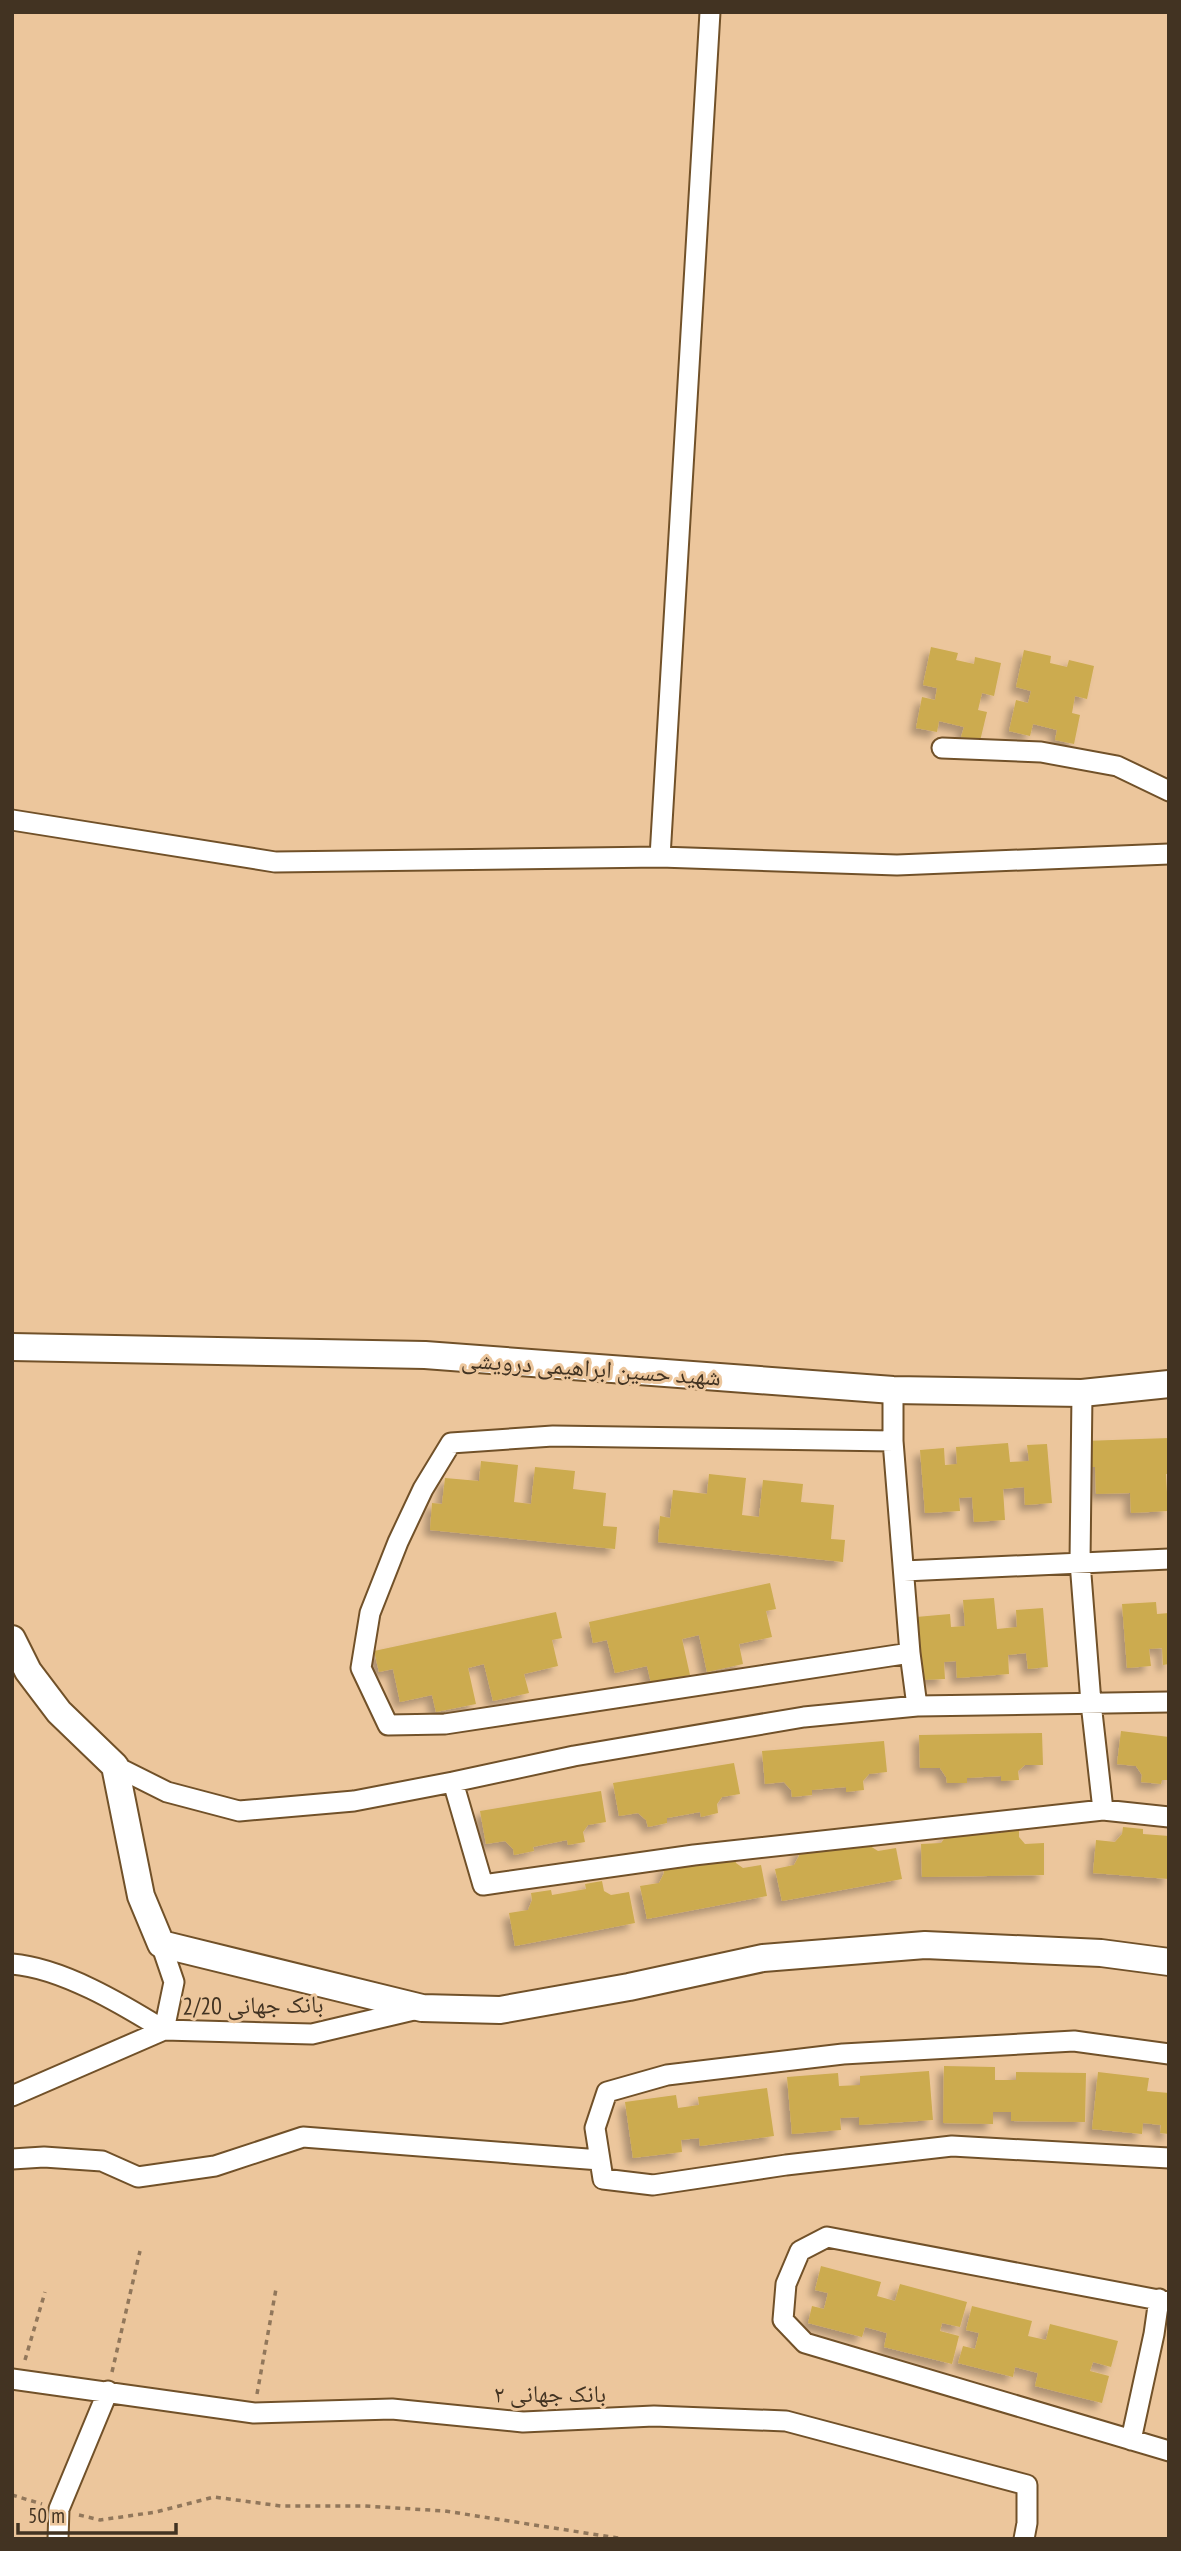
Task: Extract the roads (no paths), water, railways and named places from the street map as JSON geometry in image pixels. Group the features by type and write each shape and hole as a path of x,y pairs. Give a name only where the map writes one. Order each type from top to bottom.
{"street":[{"path":"660,857 710,12"},
{"path":"942,748 1041,752 1117,766 1169,791"},
{"path":"12,820 275,862 660,857 897,865 1169,854"},
{"name":"شهید حسین ابراهیمی درویشی","path":"12,1347 425,1356 893,1390 1082,1393 1169,1384"},
{"path":"893,1390 893,1441 910,1653 917,1706"},
{"path":"1082,1393 1080,1562 1103,1810"},
{"path":"893,1441 553,1436 451,1443 423,1489 398,1542 370,1613 361,1668 388,1725 445,1724 910,1653"},
{"path":"904,1571 1169,1559"},
{"path":"12,1639 28,1671 59,1712 115,1766 167,1792 239,1811 354,1801 574,1756 777,1722 917,1706 1169,1702"},
{"path":"12,1964 32,1966 117,2001 164,2030 174,1982 141,1896 115,1766"},
{"path":"453,1782 483,1885 694,1855 1103,1810 1169,1817"},
{"path":"161,1944 422,2008 500,2010 629,1987 763,1958 925,1945 1101,1953 1169,1962"},
{"name":"بانک جهانی 2/20","path":"12,2096 164,2030 312,2034 422,2008"},
{"path":"1169,2054 1074,2041 843,2054 667,2075 607,2092 595,2128 603,2179 653,2185 786,2165 952,2146 1169,2158"},
{"path":"12,2159 44,2157 102,2161 138,2177 215,2166 303,2137 600,2160"},
{"path":"1131,2440 1164,2301 827,2237 800,2251 786,2284 783,2320 804,2343 1131,2440 1169,2451"},
{"name":"بانک جهانی ۲","path":"16,2379 254,2413 392,2409 523,2422 654,2416 786,2421 1027,2485 1027,2523 1024,2539"},
{"path":"58,2539 59,2509 108,2391"}]}
